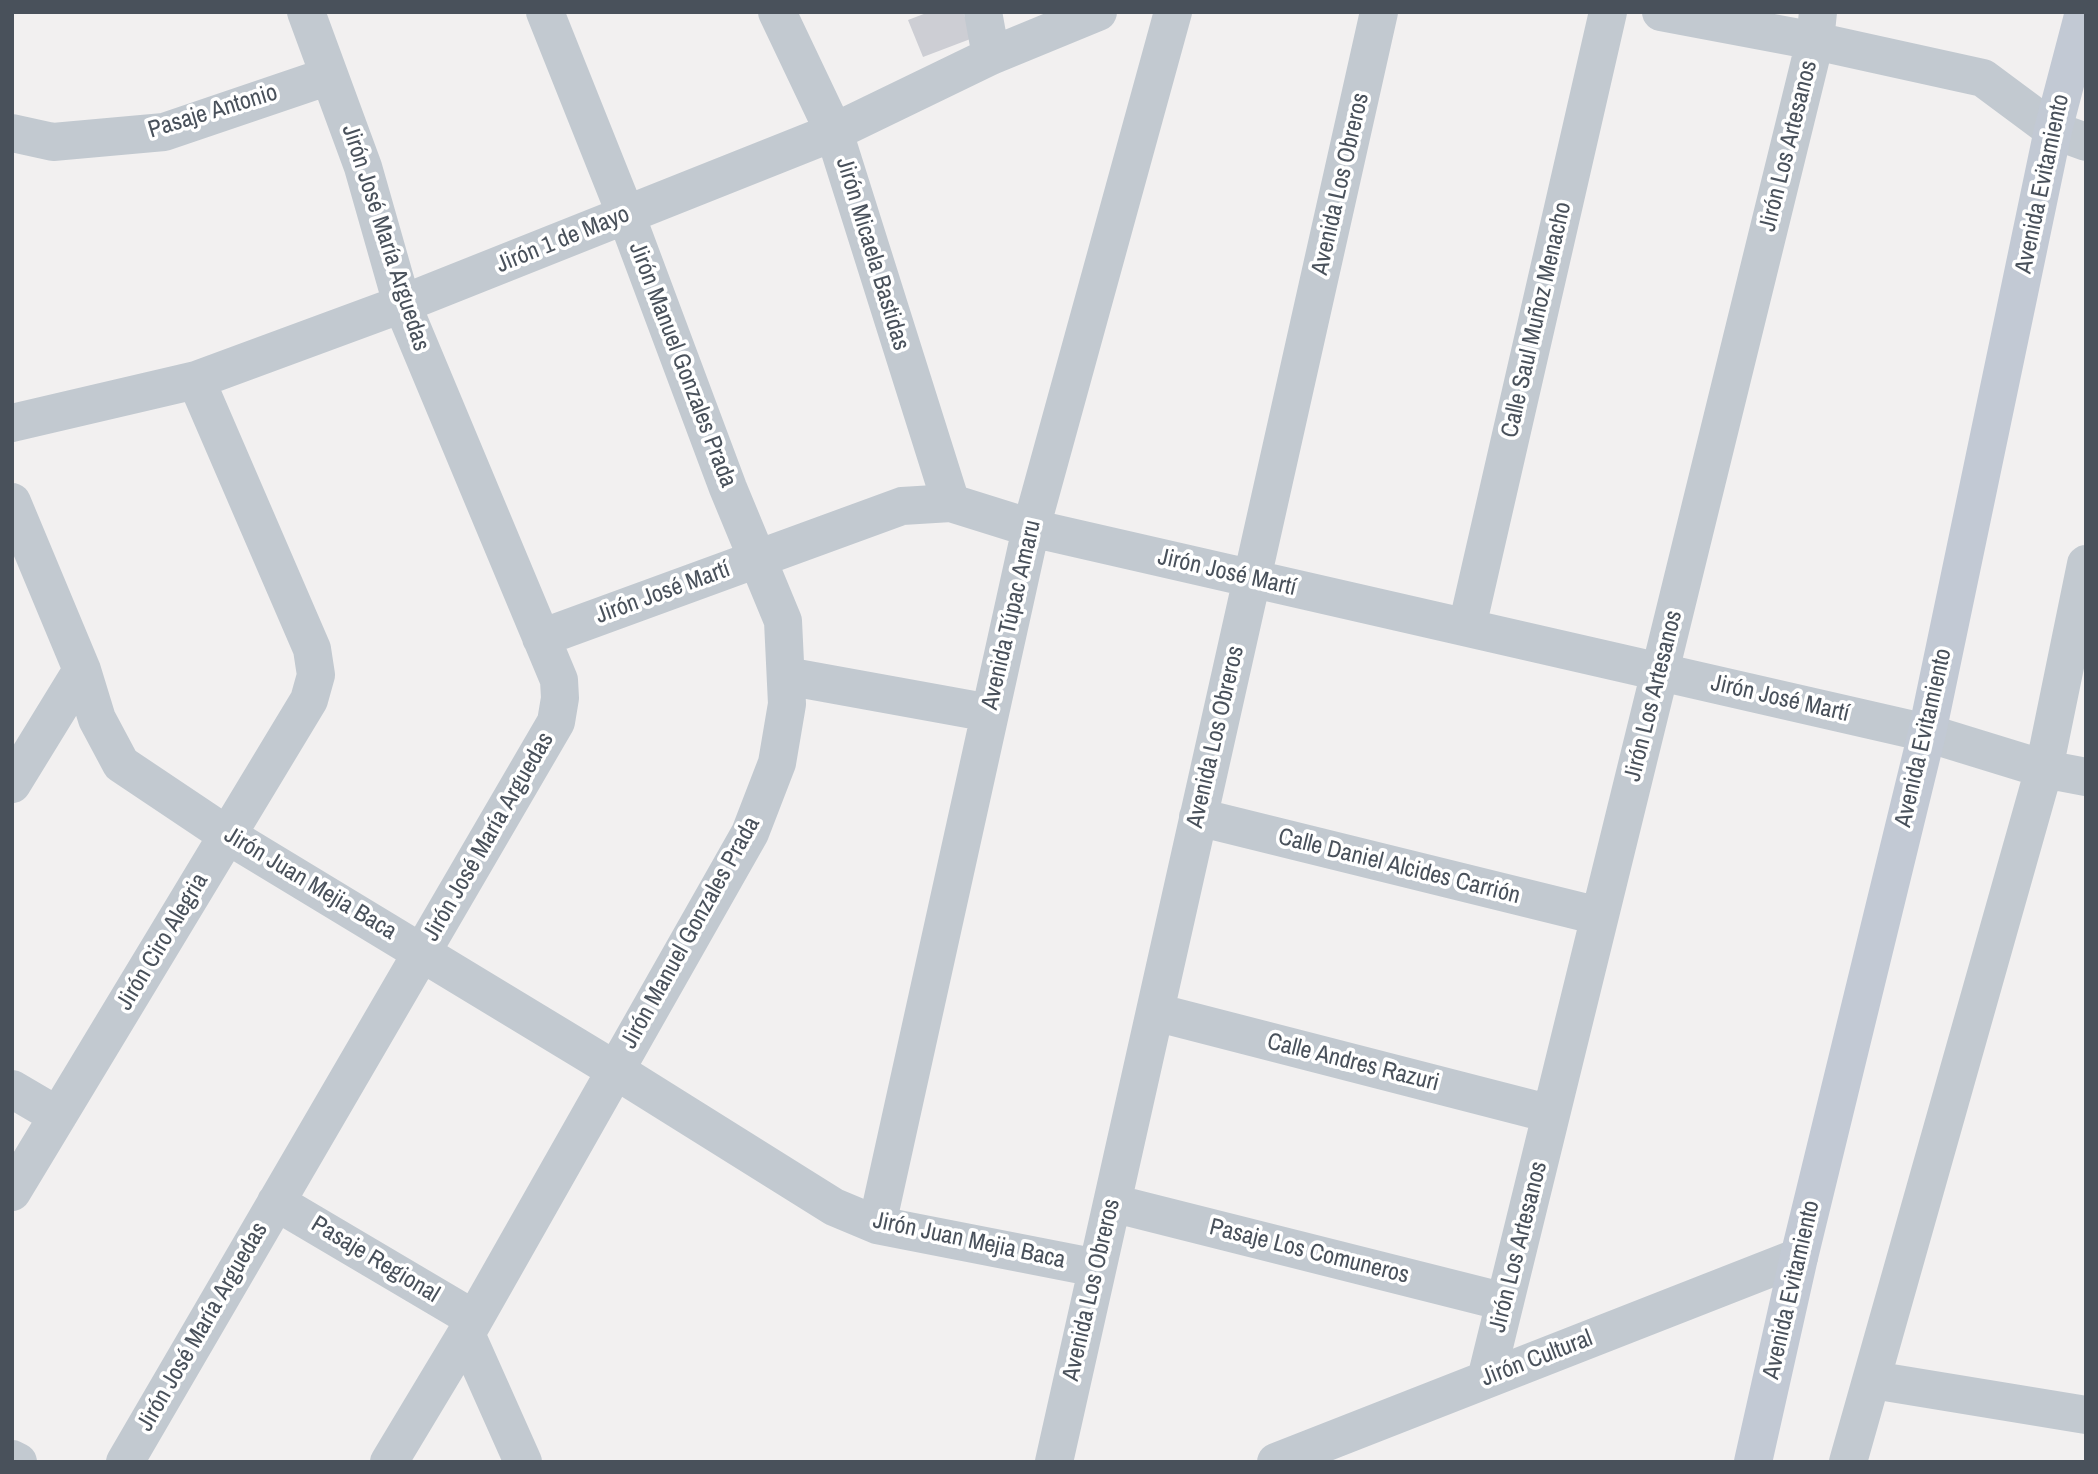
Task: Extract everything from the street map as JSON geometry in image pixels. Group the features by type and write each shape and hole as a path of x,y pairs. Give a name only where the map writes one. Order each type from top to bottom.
{"street":[{"name":"Jirón José María Arguedas","path":"125,1462 556,722 560,698 558,680 402,304 362,167 306,12"},
{"name":"Jirón Manuel Gonzales Prada","path":"389,1462 470,1326 750,833 777,763 787,704 783,621 728,488 626,215 545,12"},
{"name":"Jirón Micaela Bastidas","path":"777,12 834,132 951,503"},
{"path":"983,12 991,55"},
{"name":"Jirón 1 de Mayo","path":"12,423 196,380 402,304 834,132 991,55 1098,12"},
{"name":"Avenida Túpac Amaru","path":"877,1225 1031,528 1174,12"},
{"name":"Avenida Los Obreros","path":"1054,1462 1379,12"},
{"name":"Calle Saul Muñoz Menacho","path":"1467,627 1608,12"},
{"path":"1661,12 1817,27 1983,78 2069,136"},
{"name":"Avenida Evitamiento","path":"1753,1462 1799,1257 2069,136 2084,12"},
{"name":"Jirón Los Artesanos","path":"1486,1380 1817,27"},
{"name":"Pasaje Antonio","path":"12,132 53,142 164,132 329,76"},
{"name":"Jirón Ciro Alegria","path":"12,1192 309,700 316,674 312,649 196,380"},
{"name":"Jirón Juan Mejia Baca","path":"12,502 82,670 97,719 121,764 227,835 615,1070 834,1207 877,1225 1097,1268"},
{"name":"Jirón José Martí","path":"541,638 902,506 951,503 1031,528 1927,733 2044,769 2086,777"},
{"path":"1849,1462 2044,769 2086,564"},
{"path":"12,784 82,670"},
{"path":"786,676 990,713"},
{"name":"Calle Daniel Alcides Carrión","path":"1198,817 1600,916"},
{"name":"Calle Andres Razuri","path":"1154,1012 1551,1114"},
{"path":"12,1089 58,1116"},
{"name":"Pasaje Regional","path":"276,1202 470,1326"},
{"name":"Pasaje Los Comuneros","path":"1112,1203 1505,1302"},
{"name":"Jirón Cultural","path":"1276,1462 1799,1257"},
{"path":"470,1326 523,1462"},
{"path":"1873,1380 2086,1415"},
{"path":"12,1459 18,1462"}],"building":[{"path":"929,12 963,12 973,38 923,57 908,20"}]}
